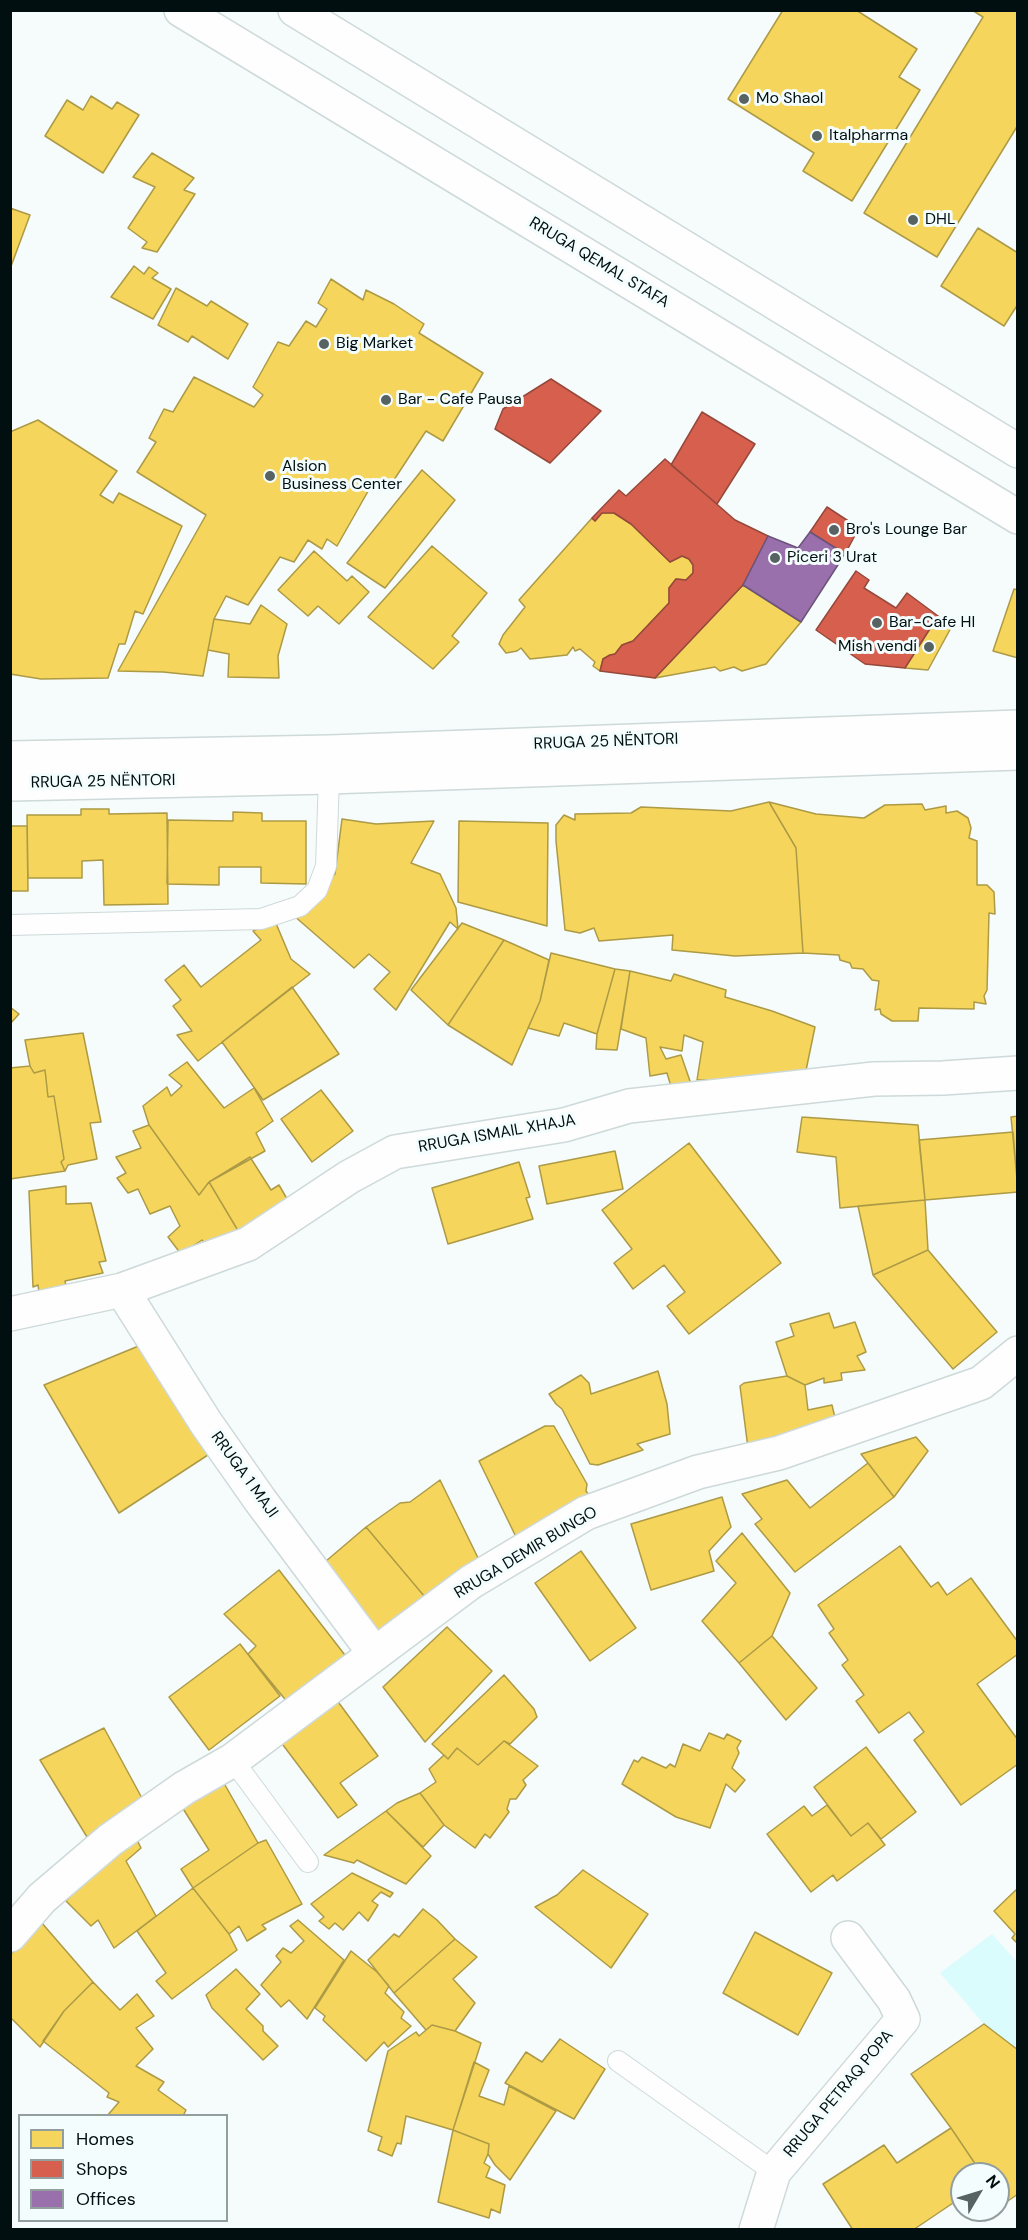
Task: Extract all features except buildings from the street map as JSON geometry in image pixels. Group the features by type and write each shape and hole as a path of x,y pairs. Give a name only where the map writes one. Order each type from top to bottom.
{"street":[{"name":"RRUGA QEMAL STAFA","path":"181,10 1017,517"},
{"path":"295,10 1017,451"},
{"name":"RRUGA 25 NËNTORI","path":"10,784 330,752 1017,727"},
{"name":"RRUGA 25 NËNTORI","path":"10,758 194,767 329,777 1017,753"},
{"name":"RRUGA ISMAIL XHAJA","path":"10,1314 122,1290 248,1245 349,1177 395,1152 564,1125 629,1106 874,1079 943,1078 1017,1073"},
{"name":"RRUGA 1 MAJI","path":"122,1290 206,1423 260,1500 375,1654"},
{"name":"RRUGA DEMIR BUNGO","path":"10,1935 42,1898 110,1840 184,1788 233,1760 471,1582 586,1513 698,1472 779,1454 981,1383 1017,1353"},
{"name":"RRUGA PETRAQ POPA","path":"756,2229 774,2172 903,2019 894,2000 848,1938"}],"lane":[{"path":"10,926 261,919 300,906 317,890 326,866 329,777"},
{"path":"233,1760 308,1862"},
{"path":"618,2061 774,2172"}],"shaded area":[{"path":"992,1934 1017,1962 1017,2050 984,2024 940,1973"}],"place":[{"name":"Mo Shaol","path":"744,99"},
{"name":"Italpharma","path":"817,136"},
{"name":"DHL","path":"913,220"},
{"name":"Big Market","path":"324,344"},
{"name":"Bar - Cafe Pausa","path":"386,400"},
{"name":"Alsion Business Center","path":"270,476"},
{"name":"Bro's Lounge Bar","path":"834,530"},
{"name":"Piceri 3 Urat","path":"775,558"},
{"name":"Bar-Cafe HI","path":"877,623"},
{"name":"Mish vendi","path":"929,647"}]}
